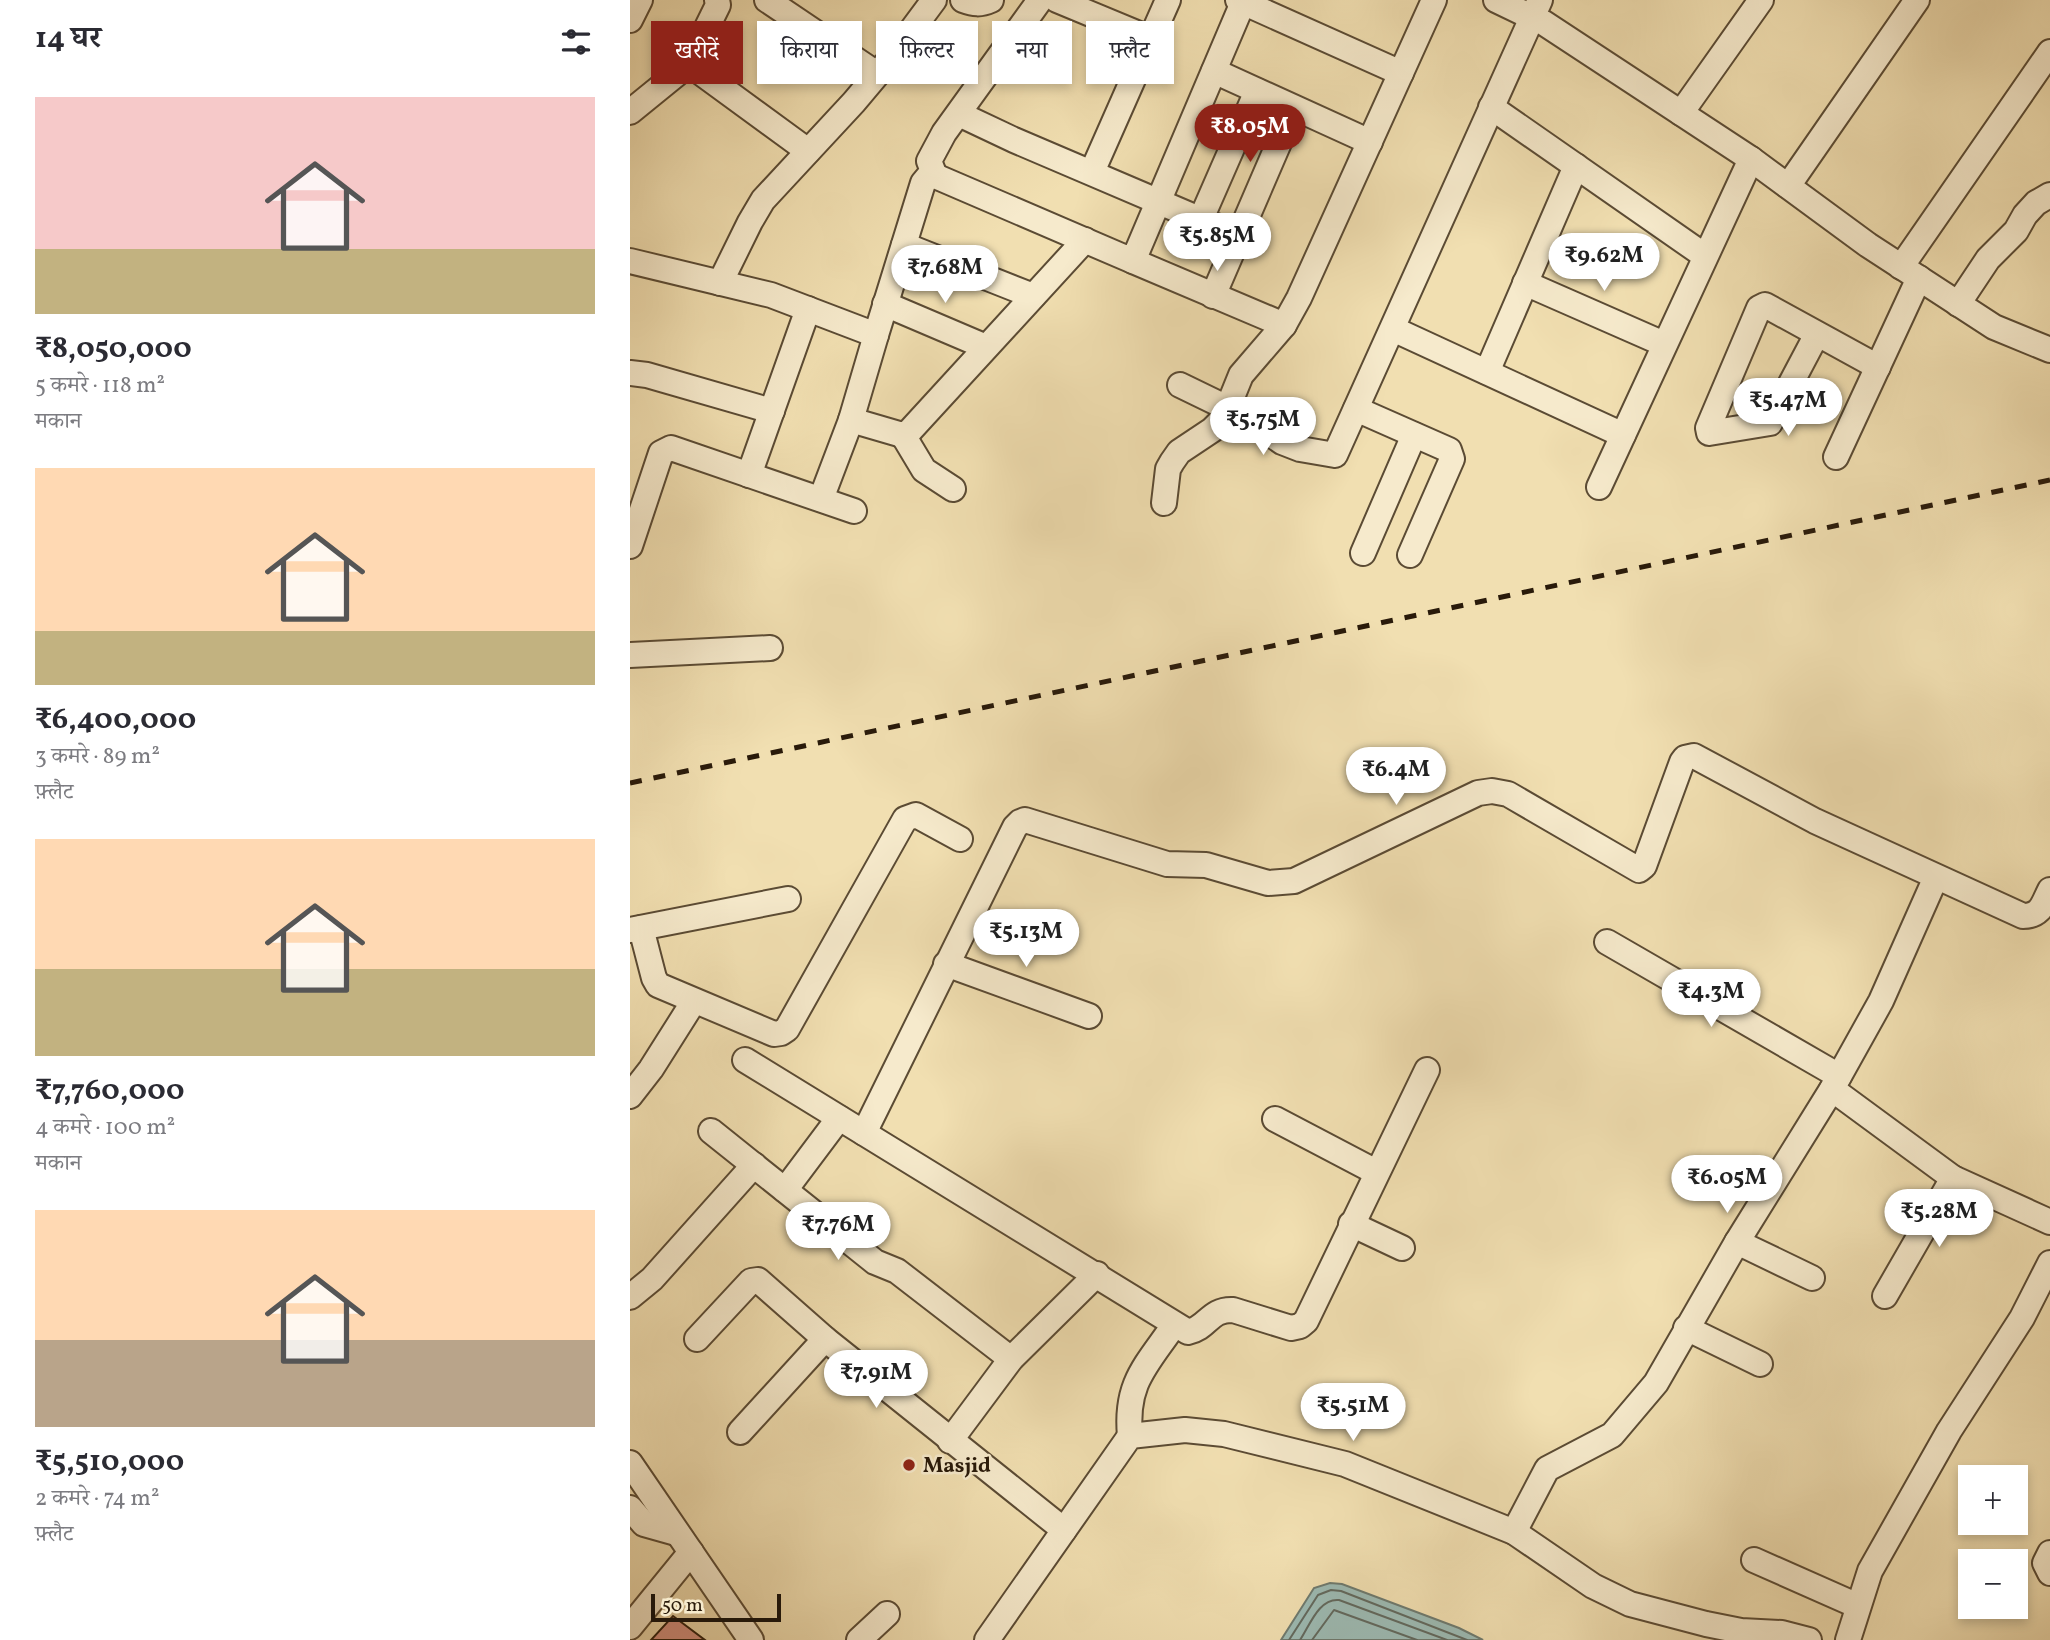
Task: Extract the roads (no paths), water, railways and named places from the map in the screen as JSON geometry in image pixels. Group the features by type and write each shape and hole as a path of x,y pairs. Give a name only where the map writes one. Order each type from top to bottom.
{"street":[{"path":"630,20 640,0"},
{"path":"710,21 718,5 717,0"},
{"path":"767,0 876,73"},
{"path":"918,21 934,0"},
{"path":"963,0 974,4 991,0"},
{"path":"935,176 929,161 944,133 1040,0"},
{"path":"1057,0 1108,21"},
{"path":"1159,21 1168,0"},
{"path":"1164,503 1168,469 1172,462 1180,452 1212,430 1228,408 1241,375 1284,325 1299,298 1434,0"},
{"path":"1496,0 1535,8 1544,23 1751,159 1910,273 1994,327 2050,350"},
{"path":"1681,113 1761,0"},
{"path":"1788,186 1917,0"},
{"path":"1133,261 1241,1 1401,73"},
{"path":"1180,385 1248,418 1282,442 1335,455 1535,8"},
{"path":"1836,457 1878,367 1910,273 2050,52"},
{"path":"1214,71 1370,142"},
{"path":"720,282 763,200 876,75"},
{"path":"630,112 665,84"},
{"path":"717,84 808,151"},
{"path":"1092,172 1131,84"},
{"path":"1201,219 1257,91"},
{"path":"1492,107 1705,256"},
{"path":"1213,296 1294,108"},
{"path":"959,114 1239,236"},
{"path":"1599,487 1751,159"},
{"path":"1487,372 1576,166"},
{"path":"821,499 851,420 923,183 928,177 935,176 1284,325"},
{"path":"1958,304 1988,259 2016,231 2025,215 2036,203 2050,195"},
{"path":"851,420 907,434 1085,240"},
{"path":"904,245 1033,296"},
{"path":"630,261 771,295 876,335"},
{"path":"1525,283 1664,345"},
{"path":"886,304 986,347"},
{"path":"1817,334 1770,423 1709,433 1708,428 1759,308 1765,305 1878,367"},
{"path":"749,475 808,309"},
{"path":"1393,329 1623,435"},
{"path":"630,373 647,375 772,411"},
{"path":"1356,409 1449,450 1452,459 1410,555"},
{"path":"903,435 924,470 954,489"},
{"path":"1363,553 1414,435"},
{"path":"630,547 661,453 671,448 853,511"},
{"path":"630,655 770,648"},
{"path":"864,1133 1015,827 1026,820 1167,864 1206,866 1268,883 1282,883 1294,881 1478,793 1492,791 1508,794 1639,870 1644,866 1682,762 1685,758 1694,756 1815,821 2023,916 2033,916 2041,911 2050,890"},
{"path":"788,899 635,929 658,985 774,1034 781,1033 787,1029 905,818 916,815 960,839"},
{"path":"1514,1532 1547,1469 1612,1435 1656,1383 1737,1241 1835,1083 1881,1002 1936,877"},
{"path":"1607,942 1835,1083 1953,1178 2050,1222"},
{"path":"946,964 1089,1016"},
{"path":"630,1096 651,1069 694,1001"},
{"path":"745,1059 1188,1332 1194,1331 1217,1312 1224,1310 1233,1310 1291,1328 1306,1321 1427,1070"},
{"path":"785,1190 839,1118"},
{"path":"1275,1119 1376,1172"},
{"path":"711,1131 875,1262 897,1271 1011,1359"},
{"path":"630,1297 652,1279 754,1165"},
{"path":"1885,1296 1953,1178"},
{"path":"1351,1224 1402,1248"},
{"path":"1737,1241 1812,1278"},
{"path":"1848,1640 1870,1571 1949,1431 2022,1318 2050,1263"},
{"path":"950,1441 1011,1359 1097,1274"},
{"path":"696,1339 751,1281 758,1280 825,1339 1064,1530"},
{"path":"988,1640 1130,1436 1128,1412 1134,1384 1174,1325"},
{"path":"1686,1328 1760,1364"},
{"path":"740,1432 825,1339"},
{"path":"1130,1436 1185,1430 1224,1434 1345,1464 1514,1532 1593,1586 1630,1604 1706,1624 1741,1631 1782,1633 1809,1640"},
{"path":"630,1464 751,1640"},
{"path":"630,1508 644,1524 683,1542"},
{"path":"630,1627 683,1542"},
{"path":"2050,1553 2046,1563 2050,1573"},
{"path":"1754,1560 1858,1606"},
{"path":"859,1640 887,1614"}],"water":[{"path":"1330,1583 1342,1584 1459,1628 1483,1640 1281,1640 1314,1588"}],"railway":[{"path":"630,783 2050,480"}],"place":[{"name":"Masjid","path":"909,1465"}]}
